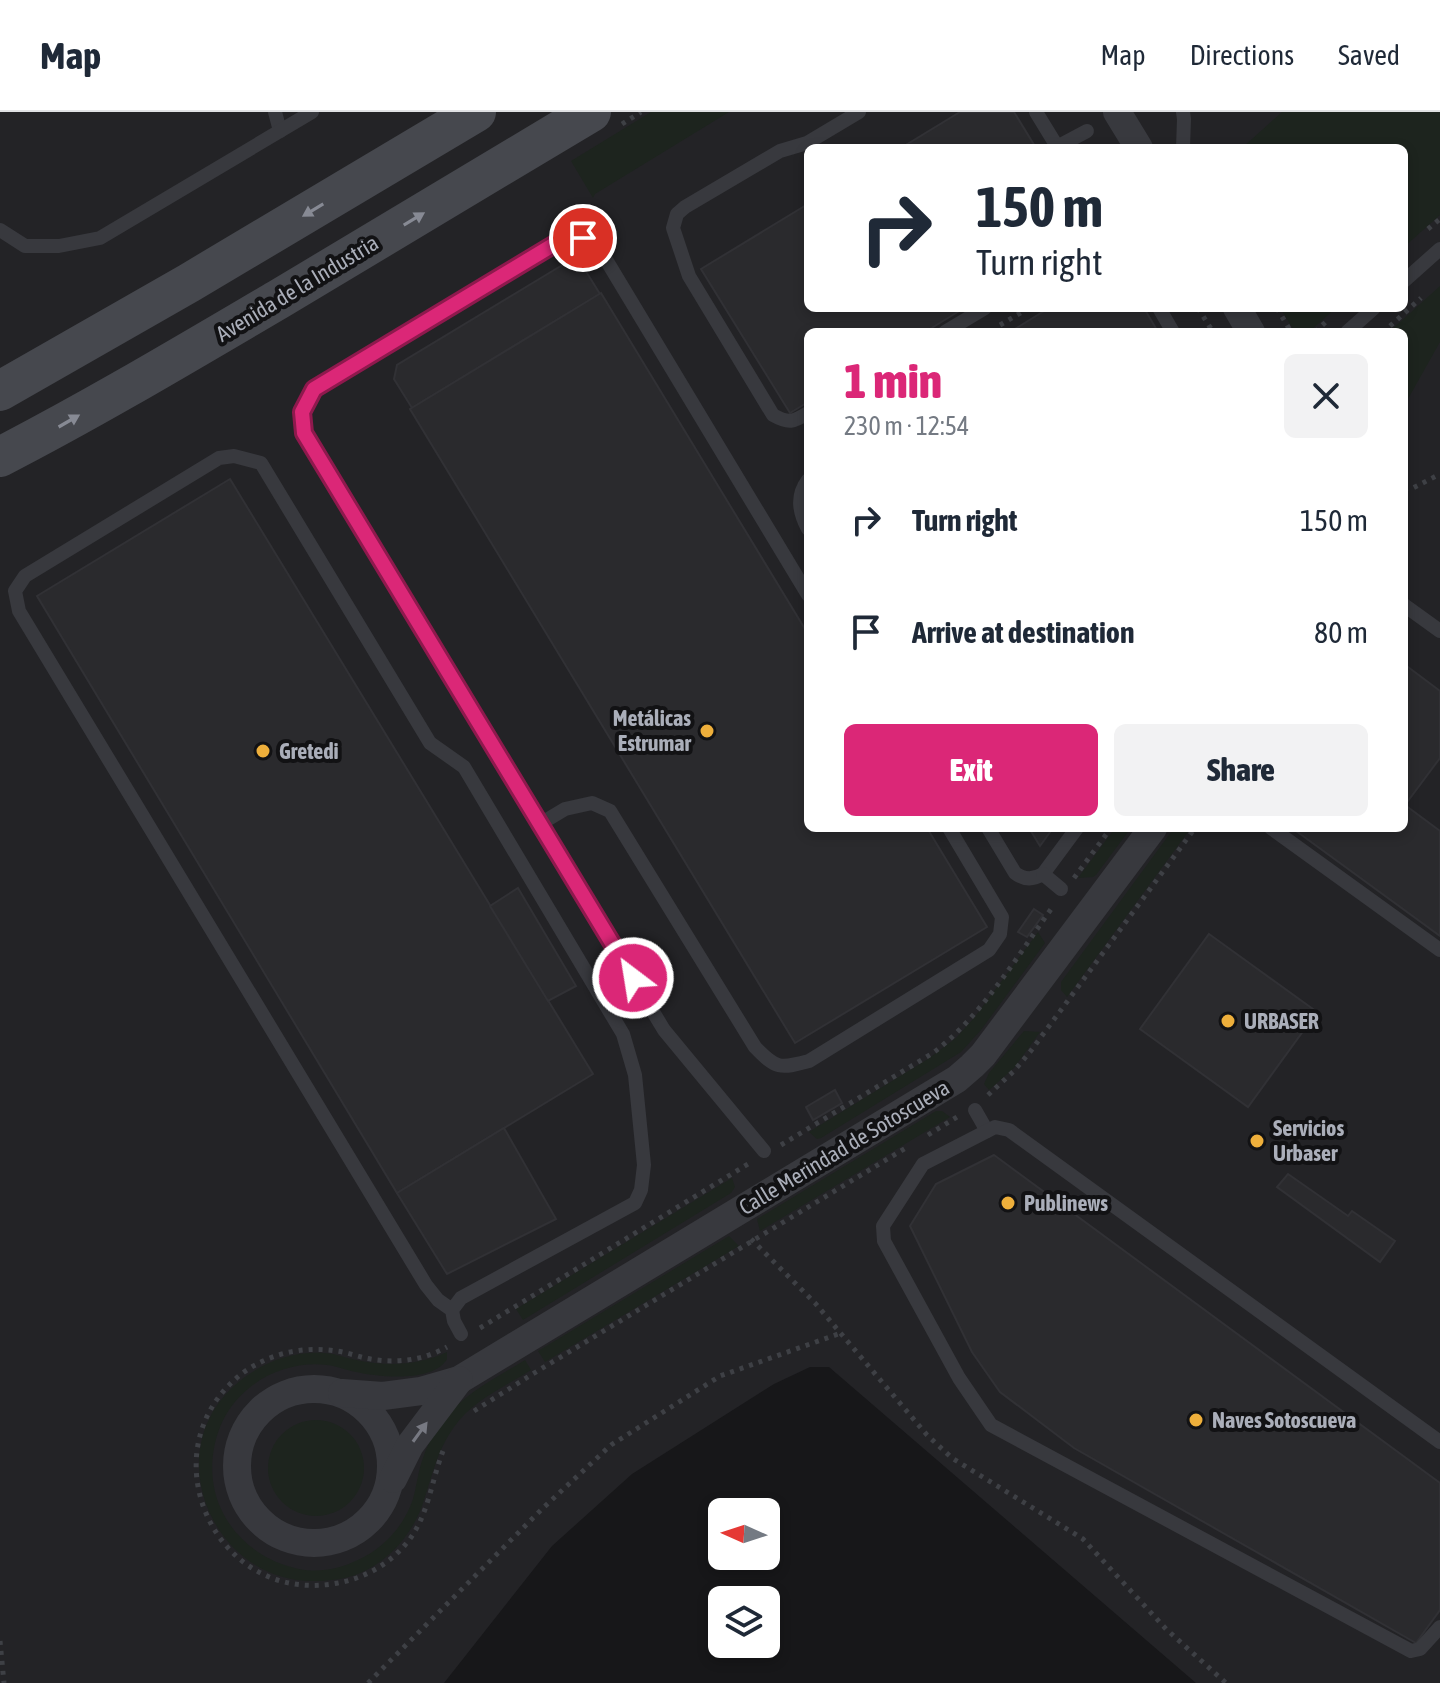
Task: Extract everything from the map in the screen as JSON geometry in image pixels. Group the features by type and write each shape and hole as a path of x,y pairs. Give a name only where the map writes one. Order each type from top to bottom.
{"main road":[{"path":"0,391 476,112"},
{"name":"Avenida de la Industria","path":"0,457 210,340 591,112"}],"street":[{"path":"1117,112 1137,144"},
{"name":"Calle Merindad de Sotoscueva","path":"342,1393 383,1396 421,1391 459,1380 934,1093 972,1066 1150,832"},
{"name":"Calle Merindad de Sotoscueva","path":"389,1488 410,1445 459,1380"},
{"path":"316,1388 342,1393 362,1405 378,1421 388,1442 392,1465 389,1488 378,1512 359,1530 334,1541 308,1544 282,1538 260,1522 245,1501 237,1476 238,1449 249,1425 266,1405 290,1392 316,1388"}],"lane":[{"path":"275,112 280,131"},
{"path":"0,230 25,246 59,246 100,238 312,112"},
{"path":"804,415 795,421 784,421 773,415 689,276 673,228 677,214 685,207 780,151 807,143 859,112"},
{"path":"1036,112 1056,144"},
{"path":"1183,112 1183,144"},
{"path":"1063,144 1087,131"},
{"path":"764,1151 664,1030 304,433 302,412 314,389 558,242 583,238 599,248 804,588"},
{"path":"1408,277 1440,249"},
{"path":"952,328 978,312"},
{"path":"1352,328 1370,312"},
{"path":"452,1310 461,1298 635,1203 641,1190 644,1165 635,1075 623,1034 464,767 430,743 261,463 234,456 219,458 25,576 15,591 19,611 426,1285 438,1300 452,1310 461,1334"},
{"path":"804,485 799,498 804,521"},
{"path":"1408,608 1440,631"},
{"path":"540,824 565,809 592,803 610,811 755,1047 771,1064 787,1066 809,1061 989,950 1000,934 1002,917 951,832"},
{"path":"990,832 1015,873 1029,879 1043,874 1074,832"},
{"path":"1277,832 1440,950"},
{"path":"1043,874 1062,891"},
{"path":"973,1108 987,1131"},
{"path":"1440,1442 1009,1130 995,1127 923,1164 883,1226 884,1241 959,1378 991,1425 1411,1651 1420,1649 1440,1627"}],"path":[{"path":"1408,310 1429,291"},
{"path":"996,328 1022,312"},
{"path":"1387,328 1405,312"},
{"path":"1408,489 1440,474"},
{"path":"779,1146 949,1041 975,1013 1108,832"},
{"path":"925,1136 973,1108 1001,1085 1030,1052 1192,832"},
{"path":"753,1241 913,1143"},
{"path":"728,1216 815,1303 927,1435 952,1458 1083,1539 1166,1629 1226,1683"},
{"path":"368,1683 543,1508 611,1445 720,1376 841,1333"},
{"path":"0,1641 4,1683"}],"shaded area":[{"path":"0,112 1440,112 1440,1683 1196,1683 829,1367 810,1367 774,1384 632,1474 552,1546 444,1683 0,1683"},
{"path":"651,112 729,112 593,198 571,161"},
{"path":"1282,112 1440,112 1440,215 1408,243 1408,144 1246,144"},
{"path":"1440,286 1440,342 1408,399 1408,328 1393,328"},
{"path":"1282,312 1332,312 1314,328 1292,328"},
{"path":"1112,832 1128,832 1096,875 1078,878"},
{"path":"1171,832 1188,832 1067,997 1061,990 1061,982"},
{"path":"1038,932 1045,943 981,1030 961,1052 821,1138 817,1139 809,1132 928,1059 956,1038"},
{"path":"1024,1031 1040,1032 1014,1068 989,1090 984,1084 989,1073"},
{"path":"936,1111 950,1117 760,1231 757,1219"},
{"path":"732,1178 735,1187 731,1193 523,1320 516,1309"},
{"path":"729,1236 739,1246 545,1362 538,1351"},
{"path":"447,1352 447,1359 440,1367 418,1375 378,1375 310,1365 278,1371 263,1378 238,1399 216,1438 212,1460 213,1483 219,1505 238,1535 265,1556 287,1566 314,1571 337,1568 367,1555 384,1543 398,1527 413,1499 427,1448 451,1411 481,1387 525,1360 531,1370 479,1402 454,1427 439,1456 417,1517 405,1538 389,1555 358,1574 316,1581 280,1576 250,1562 226,1539 209,1510 200,1479 201,1446 212,1414 234,1386 264,1365 299,1354 327,1353 389,1364 424,1360"},
{"path":"307,1420 325,1420 343,1428 356,1441 364,1459 361,1487 343,1508 325,1516 307,1516 289,1508 276,1495 268,1477 268,1459 276,1441 289,1428"}],"building":[{"path":"960,112 1014,112 1034,144 908,144"},
{"path":"804,206 804,312 958,312 932,328 804,328 804,404 790,413 701,269"},
{"path":"569,261 582,265 600,294 412,408 394,379 397,365"},
{"name":"Metálicas Estrumar","path":"601,293 804,627 804,832 929,832 987,927 795,1043 410,409"},
{"path":"1042,312 1146,312 1156,328 1016,328"},
{"name":"Gretedi","path":"230,479 593,1074 397,1193 37,596"},
{"path":"1408,667 1440,691 1440,758 1408,801"},
{"path":"1408,807 1440,831 1440,936 1297,832 1408,832"},
{"path":"1031,832 1050,832 1040,846"},
{"path":"518,888 576,986 548,1001 490,906"},
{"path":"1034,909 1043,915 1027,937 1018,932"},
{"name":"URBASER","path":"1209,934 1317,1012 1248,1107 1140,1029"},
{"path":"835,1090 842,1103 813,1120 806,1107"},
{"path":"504,1128 556,1219 447,1274 397,1193"},
{"name":"Naves Sotoscueva","path":"994,1155 1440,1483 1440,1610 1416,1643 1074,1448 1000,1392 972,1352 910,1226 936,1184"},
{"path":"1288,1174 1348,1216 1352,1211 1395,1241 1380,1262 1277,1187"}],"place":[{"name":"Metálicas Estrumar","path":"707,731"},
{"name":"Gretedi","path":"263,751"},
{"name":"URBASER","path":"1228,1021"},
{"name":"Servicios Urbaser","path":"1257,1141"},
{"name":"Publinews","path":"1008,1203"},
{"name":"Naves Sotoscueva","path":"1196,1420"}],"route":[{"path":"583,238 558,242 314,389 302,412 304,433 633,978"}]}
